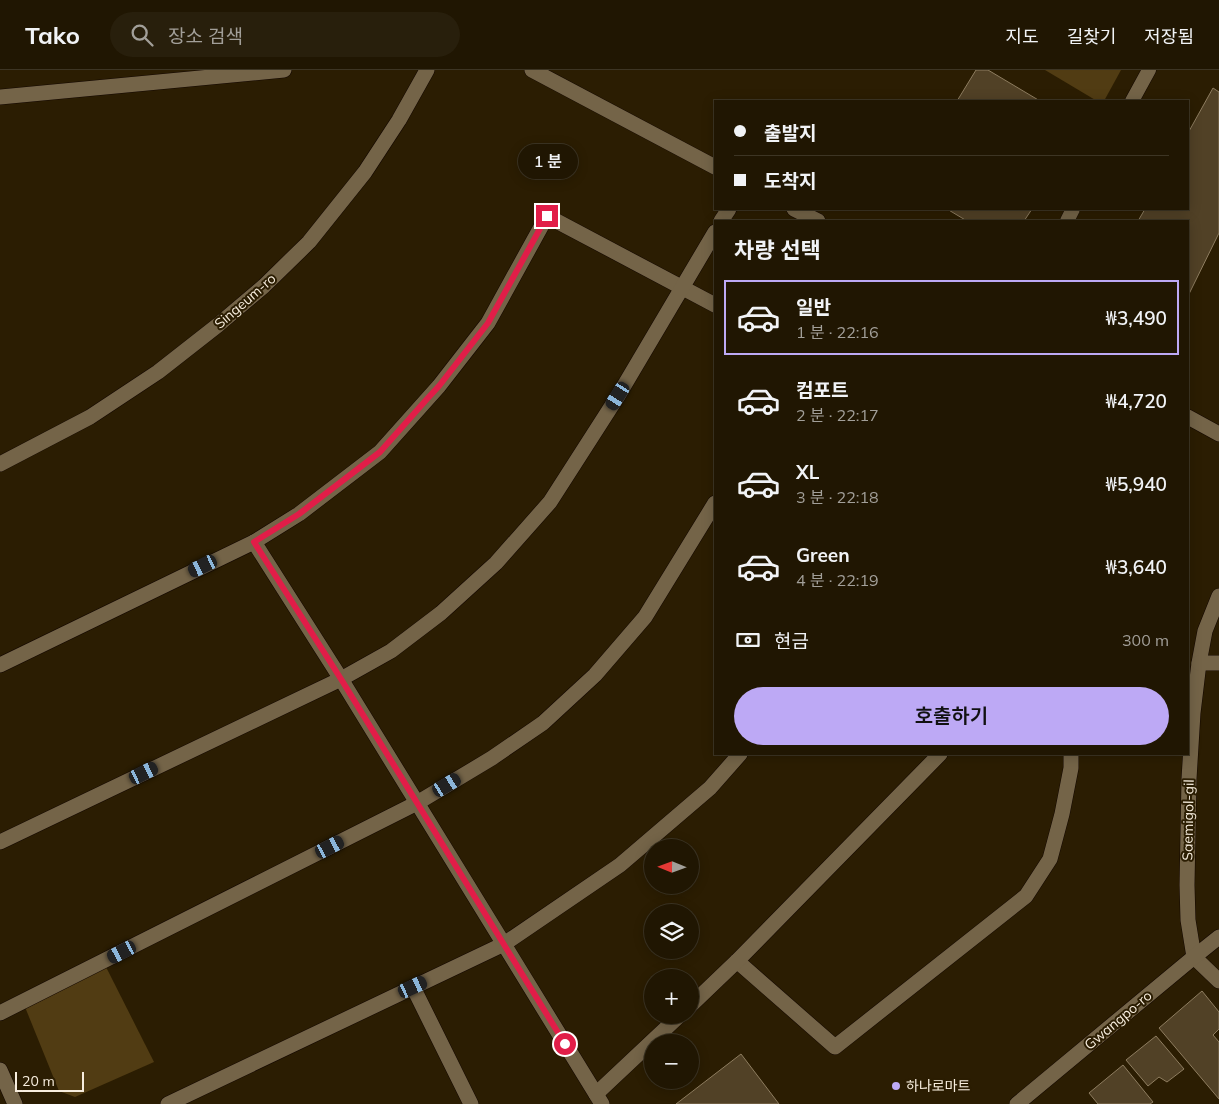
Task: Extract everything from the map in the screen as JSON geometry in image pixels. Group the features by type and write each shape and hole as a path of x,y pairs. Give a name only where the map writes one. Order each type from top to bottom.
{"street":[{"path":"0,97 284,70"},
{"name":"Singeum-ro","path":"0,464 90,417 158,372 264,286 309,242 365,172 399,120 428,70"},
{"path":"532,70 714,166"},
{"path":"796,210 816,220"},
{"path":"0,665 254,542 299,514 380,452 432,394 488,323 547,216 714,304"},
{"path":"0,842 341,679 391,651 441,613 496,563 550,502 618,396 714,234"},
{"path":"1189,418 1219,434"},
{"path":"0,1013 417,803 544,724 595,675 645,617 714,505"},
{"path":"254,542 341,679 599,1099 671,1024"},
{"name":"Saemigol-gil","path":"1194,956 1188,920 1188,805 1193,713 1198,663 1205,631 1219,596"},
{"path":"1198,663 1219,663"},
{"path":"168,1104 504,944 620,865 710,788 739,755"},
{"path":"699,997 939,755"},
{"path":"737,961 835,1046 1026,896 1050,859 1062,814 1071,768 1071,755"},
{"name":"Gwangpo-ro","path":"1017,1104 1194,956 1219,938"},
{"path":"1194,956 1219,981"},
{"path":"413,987 471,1104"},
{"path":"0,1070 15,1104"}],"lane":[{"path":"1133,100 1149,70"}],"shaded area":[{"path":"1045,70 1121,70 1105,100 1095,100"},
{"path":"105,965 154,1062 75,1097 59,1091 25,1007"}],"building":[{"path":"976,70 988,70 1038,100 958,100"},
{"path":"1213,88 1219,92 1219,233 1189,294 1189,220 1139,220 1144,210 1189,210 1189,131"},
{"path":"949,210 1031,210 1025,220 965,220"},
{"path":"1202,991 1219,1012 1219,1029 1213,1035 1219,1042 1219,1099 1159,1028"},
{"path":"1156,1036 1184,1069 1167,1082 1159,1077 1148,1086 1126,1060"},
{"path":"741,1054 779,1104 676,1104 696,1089 699,1089 699,1086"},
{"path":"1123,1065 1153,1102 1150,1104 1098,1104 1089,1093"}],"place":[{"name":"하나로마트","path":"896,1086"}],"route":[{"path":"547,216 488,323 439,386 380,452 299,514 254,542 341,679 565,1044"}]}
